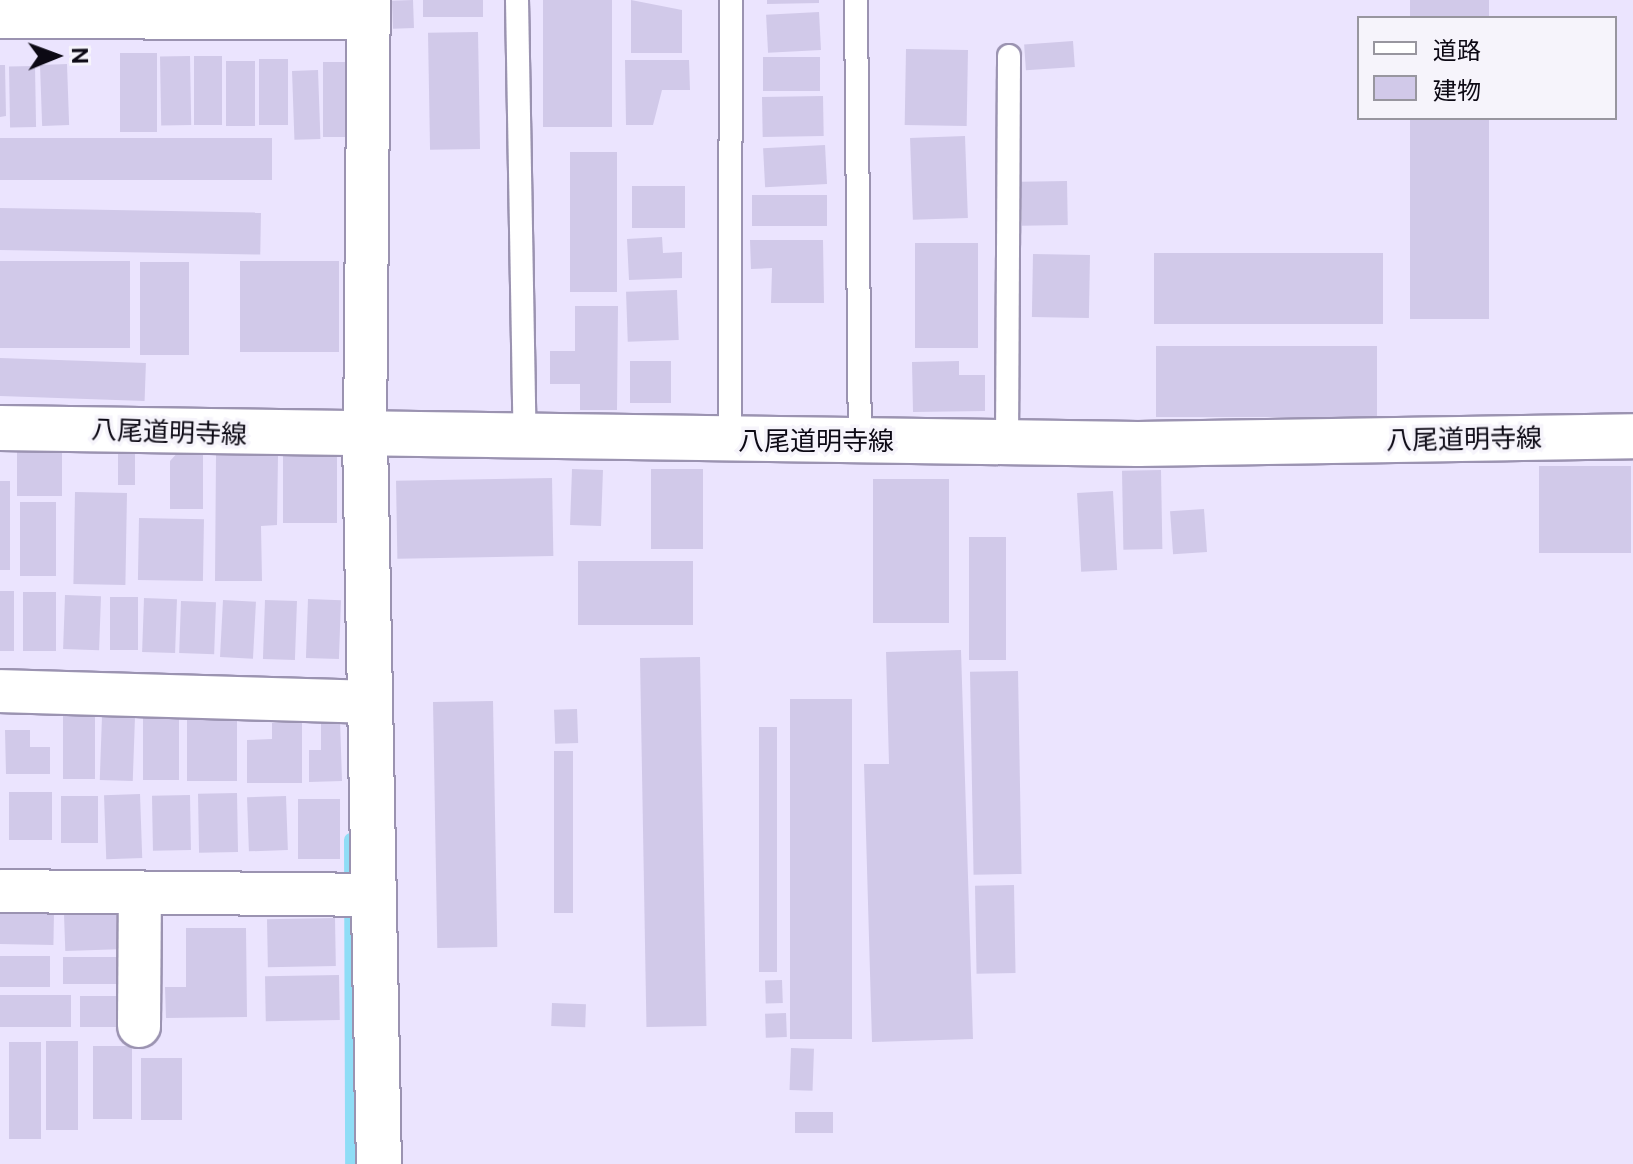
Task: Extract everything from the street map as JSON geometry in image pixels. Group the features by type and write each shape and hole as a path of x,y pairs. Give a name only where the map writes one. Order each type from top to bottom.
{"main road":[{"name":"八尾道明寺線","path":"0,428 365,438 1007,443 1633,436"},
{"path":"365,438 379,1164"}],"street":[{"path":"0,17 369,9 365,438"},
{"path":"0,691 370,702"},
{"path":"0,891 374,895"},
{"path":"139,1026 140,893"}],"lane":[{"path":"517,0 525,439"},
{"path":"730,441 731,0"},
{"path":"856,0 860,442"},
{"path":"1007,443 1009,56"}],"building":[{"path":"413,0 414,28 393,29 392,1"},
{"path":"423,0 483,0 483,17 423,17"},
{"path":"543,0 612,0 612,127 543,127"},
{"path":"631,0 682,10 682,53 631,53"},
{"path":"767,0 819,0 819,3 767,4"},
{"path":"1410,0 1489,0 1489,16 1410,16"},
{"path":"819,12 821,50 768,53 766,15"},
{"path":"478,32 480,149 430,150 428,33"},
{"path":"1073,41 1075,67 1026,70 1024,44"},
{"path":"906,49 968,50 967,126 905,125"},
{"path":"120,53 157,53 157,132 120,132"},
{"path":"190,56 191,125 161,126 160,57"},
{"path":"194,56 222,56 222,125 194,125"},
{"path":"763,57 820,57 820,91 763,91"},
{"path":"259,59 288,59 288,125 259,125"},
{"path":"625,60 689,60 690,90 662,90 653,125 626,125"},
{"path":"226,61 255,61 255,126 226,126"},
{"path":"323,62 346,62 346,137 323,137"},
{"path":"67,64 69,125 42,126 40,65"},
{"path":"0,65 5,65 6,116 0,117"},
{"path":"9,66 35,66 36,127 10,127"},
{"path":"318,70 320,139 294,140 292,71"},
{"path":"823,96 824,136 763,137 762,97"},
{"path":"1410,120 1489,120 1489,319 1410,319"},
{"path":"965,136 968,218 913,220 910,138"},
{"path":"0,138 272,138 272,180 0,180"},
{"path":"825,145 827,184 765,187 763,148"},
{"path":"570,152 617,152 617,292 570,292"},
{"path":"1067,181 1068,225 1022,226 1021,182"},
{"path":"632,186 685,186 685,228 632,228"},
{"path":"752,195 827,195 827,226 752,226"},
{"path":"0,208 261,213 260,255 0,250"},
{"path":"662,237 663,253 682,252 682,278 629,280 627,239"},
{"path":"750,240 823,240 824,303 771,303 772,268 751,269"},
{"path":"915,243 978,243 978,348 915,348"},
{"path":"1154,253 1383,253 1383,324 1154,324"},
{"path":"1033,254 1090,255 1089,318 1032,317"},
{"path":"0,261 130,261 130,348 0,348"},
{"path":"240,261 339,261 339,352 240,352"},
{"path":"140,262 189,262 189,355 140,355"},
{"path":"677,290 679,340 628,342 626,292"},
{"path":"575,306 618,306 617,410 580,410 580,384 550,384 550,351 575,351"},
{"path":"1156,346 1377,346 1377,417 1156,417"},
{"path":"0,358 146,363 145,401 0,396"},
{"path":"630,361 671,361 671,403 630,403"},
{"path":"959,361 959,375 985,375 985,411 913,412 912,362"},
{"path":"17,449 62,449 62,496 17,496"},
{"path":"118,449 135,449 135,485 118,485"},
{"path":"180,450 203,451 203,509 170,509 170,461"},
{"path":"283,454 337,454 337,523 283,523"},
{"path":"216,455 278,456 277,525 261,526 262,581 215,581"},
{"path":"1539,466 1631,466 1631,553 1539,553"},
{"path":"572,469 603,470 601,526 570,525"},
{"path":"651,469 703,469 703,549 651,549"},
{"path":"1161,470 1162,549 1123,550 1122,471"},
{"path":"552,478 553,556 397,559 396,481"},
{"path":"873,479 949,479 949,623 873,623"},
{"path":"0,481 10,481 10,570 0,570"},
{"path":"1113,491 1117,570 1081,572 1077,493"},
{"path":"75,492 127,493 125,585 73,584"},
{"path":"20,502 56,502 56,576 20,576"},
{"path":"1204,509 1207,552 1173,554 1170,511"},
{"path":"139,518 204,519 203,581 138,580"},
{"path":"969,537 1006,537 1006,660 969,660"},
{"path":"578,561 693,561 693,625 578,625"},
{"path":"0,591 14,591 14,651 0,651"},
{"path":"23,592 56,592 56,651 23,651"},
{"path":"65,595 101,596 99,650 63,649"},
{"path":"110,597 138,597 138,650 110,650"},
{"path":"144,598 177,599 175,653 142,652"},
{"path":"308,599 341,600 339,659 306,658"},
{"path":"223,600 256,602 253,659 220,657"},
{"path":"265,600 297,601 295,660 263,659"},
{"path":"181,601 216,602 214,654 179,653"},
{"path":"961,650 973,1039 872,1042 864,764 889,764 886,652"},
{"path":"700,657 706,1026 646,1027 640,658"},
{"path":"1018,671 1022,874 974,875 970,672"},
{"path":"790,699 852,699 852,1039 790,1039"},
{"path":"493,701 497,947 437,948 433,702"},
{"path":"577,709 578,743 555,744 554,710"},
{"path":"63,712 95,712 95,779 63,779"},
{"path":"143,715 179,715 179,780 143,780"},
{"path":"102,716 135,717 133,781 100,780"},
{"path":"187,720 237,720 237,781 187,781"},
{"path":"340,720 342,781 309,782 309,750 321,750 321,721"},
{"path":"272,723 302,723 302,783 247,783 247,740 272,739"},
{"path":"759,727 777,727 777,972 759,972"},
{"path":"5,730 30,730 30,747 50,747 50,774 6,774"},
{"path":"554,751 573,751 573,913 554,913"},
{"path":"9,792 52,792 52,840 9,840"},
{"path":"237,793 238,852 199,853 198,794"},
{"path":"140,794 142,858 106,859 104,795"},
{"path":"190,795 191,850 153,851 152,796"},
{"path":"61,796 98,796 98,843 61,843"},
{"path":"286,796 288,850 249,851 247,797"},
{"path":"298,799 340,799 340,859 298,859"},
{"path":"1014,885 1016,973 977,974 975,886"},
{"path":"0,911 54,912 53,945 0,944"},
{"path":"124,913 125,949 65,951 64,915"},
{"path":"335,918 336,966 268,967 267,919"},
{"path":"186,928 246,928 247,1017 166,1018 165,987 186,987"},
{"path":"0,956 50,956 50,987 0,987"},
{"path":"63,957 126,957 126,984 63,984"},
{"path":"339,975 340,1020 266,1021 265,976"},
{"path":"782,980 783,1003 766,1004 765,981"},
{"path":"0,995 71,995 71,1027 0,1027"},
{"path":"80,996 130,996 130,1027 80,1027"},
{"path":"552,1003 586,1004 585,1027 551,1026"},
{"path":"786,1013 787,1037 766,1038 765,1014"},
{"path":"46,1041 78,1041 78,1130 46,1130"},
{"path":"9,1042 41,1042 41,1139 9,1139"},
{"path":"93,1046 132,1046 132,1119 93,1119"},
{"path":"791,1048 814,1049 813,1091 790,1090"},
{"path":"141,1058 182,1058 182,1120 141,1120"},
{"path":"795,1112 833,1112 833,1133 795,1133"}],"waterway":[{"path":"351,840 352,1164"}]}
